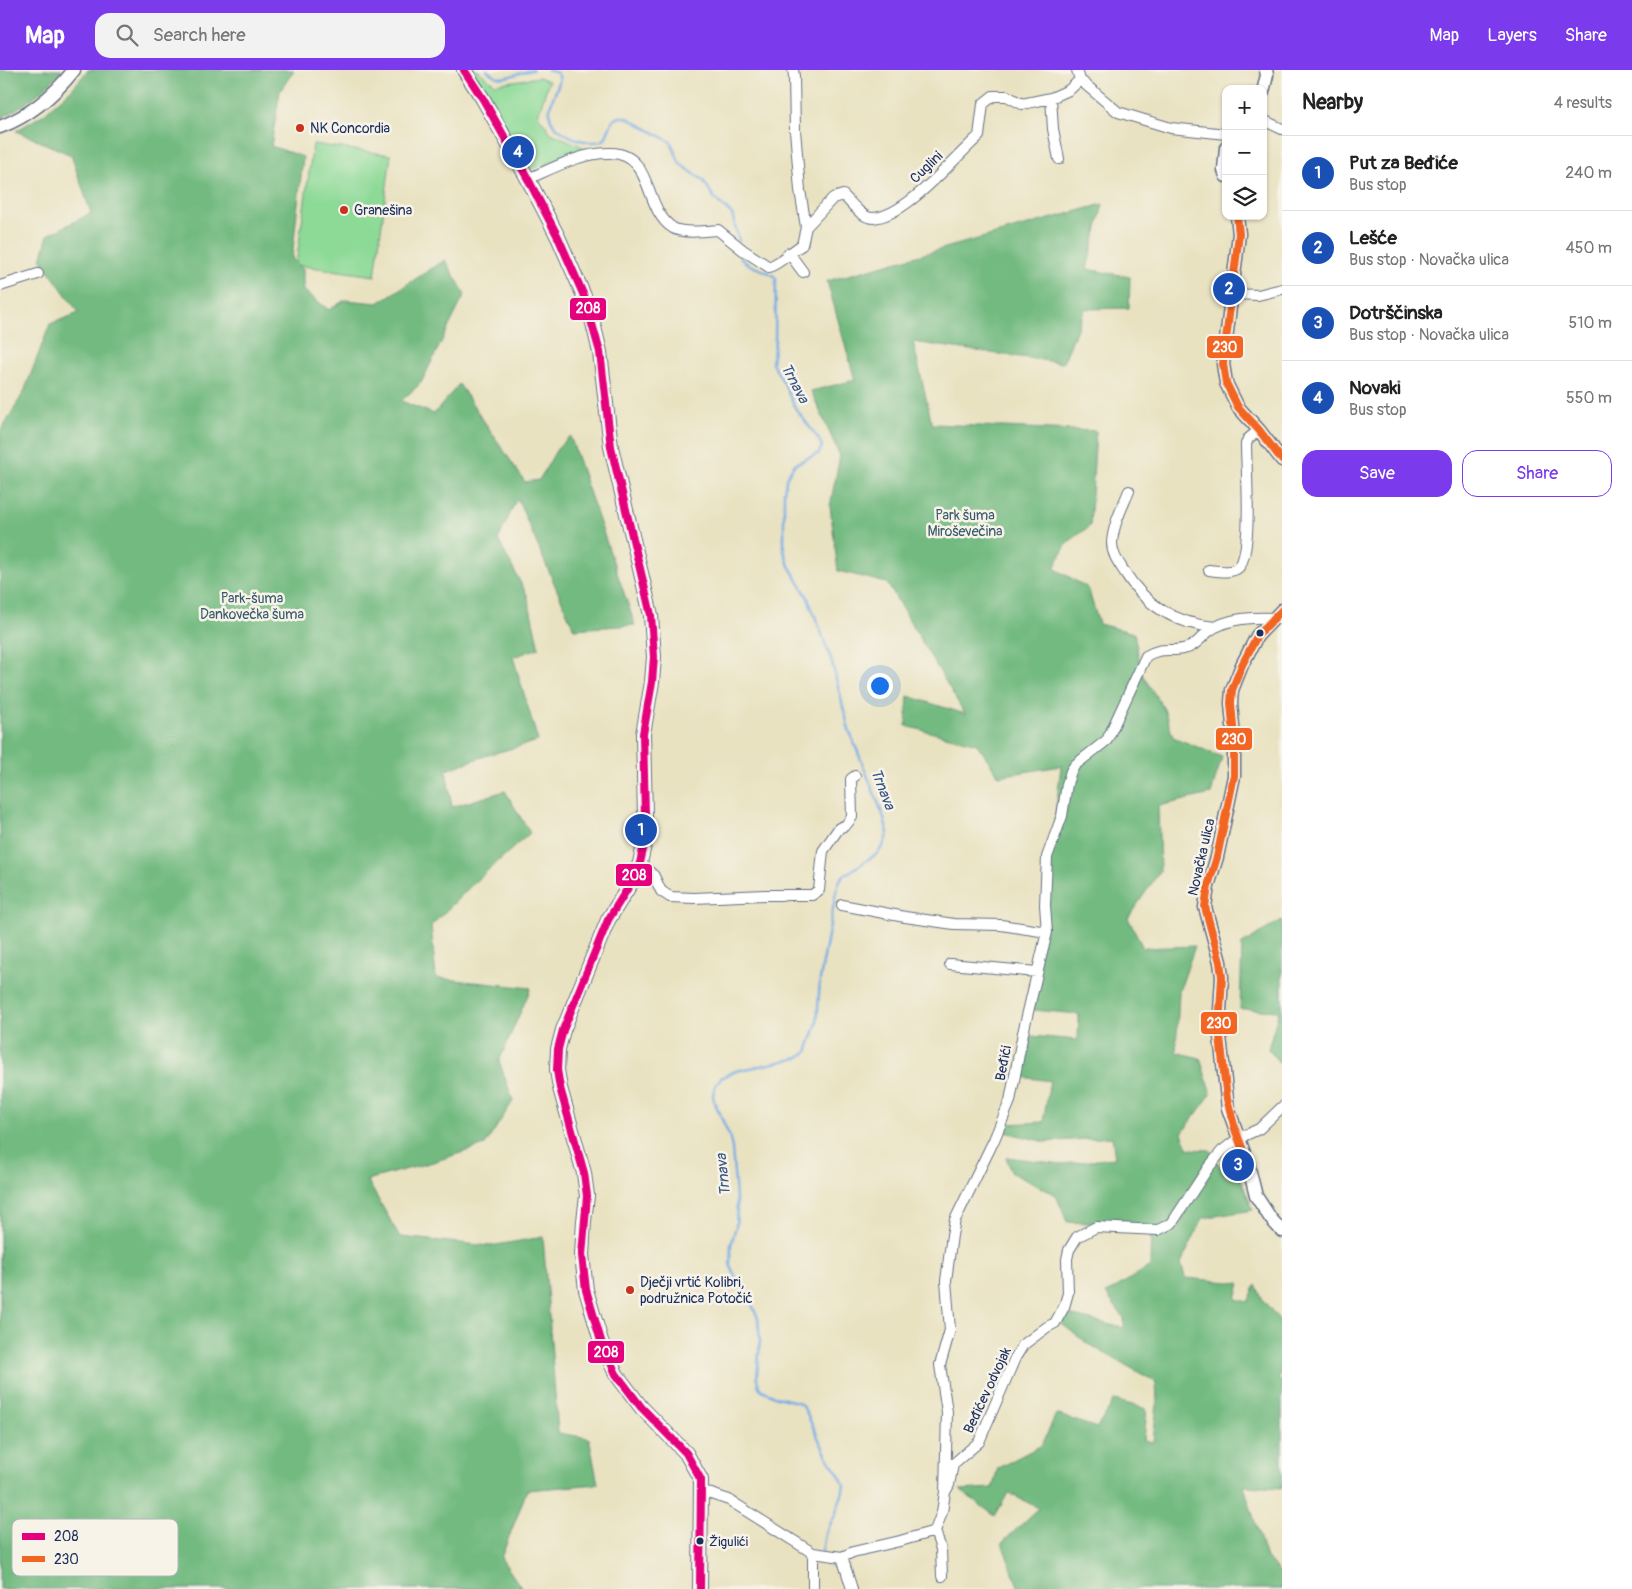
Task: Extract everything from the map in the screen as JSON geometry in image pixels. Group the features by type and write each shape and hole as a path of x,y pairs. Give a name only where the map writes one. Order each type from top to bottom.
{"main road":[{"path":"464,70 483,99 528,178 558,236 584,296 600,352 611,447 651,615 654,657 652,682 643,734 646,815 644,845 640,863 631,883 608,920 563,1030 558,1049 557,1070 560,1088 584,1173 587,1196 582,1255 586,1290 601,1341 616,1374 641,1407 686,1453 701,1480 700,1589"}],"street":[{"path":"0,127 32,110 63,84 74,70"},
{"path":"793,70 795,130 800,190 806,227"},
{"path":"1265,85 1266,70"},
{"path":"1079,75 1118,112 1171,128 1222,134"},
{"name":"Cuglini","path":"528,178 575,159 603,153 626,155 638,164 661,217 673,228 702,232 718,230 740,248 770,267 781,262 788,253 802,245 806,227 833,198 843,195 861,214 872,218 887,214 924,191 979,136 983,104 992,96 1007,96 1022,104 1051,98 1069,90 1079,75"},
{"path":"1051,98 1053,129 1060,160"},
{"path":"1267,122 1282,129"},
{"path":"1238,220 1240,234 1223,364 1226,382 1238,406 1282,460"},
{"path":"788,253 803,272"},
{"path":"0,286 38,274"},
{"path":"1232,294 1258,295 1282,289"},
{"path":"1209,570 1220,572 1233,570 1238,568 1243,559 1246,536 1246,441 1259,430"},
{"path":"1129,492 1116,524 1112,543 1115,556 1132,585 1144,598 1171,616 1197,626 1215,627 1243,618 1280,615"},
{"name":"Novačka ulica","path":"1280,615 1257,636 1232,690 1234,750 1232,785 1217,857 1208,886 1205,907 1222,977 1219,1028 1227,1099 1248,1164 1256,1196 1271,1219 1282,1231"},
{"name":"Beđići","path":"945,1492 946,1412 940,1365 950,1330 946,1281 952,1235 955,1220 994,1140 1010,1101 1023,1032 1047,932 1045,905 1047,857 1062,816 1071,771 1080,760 1107,740 1146,656 1159,650 1189,648 1215,627"},
{"path":"640,863 654,876 661,891 670,897 694,898 765,894 812,894 819,890 823,851 839,828 846,825 852,817 851,779 855,776"},
{"path":"842,905 954,924 1001,924 1047,932"},
{"path":"950,964 1037,972"},
{"name":"Beđićev odvojak","path":"935,1531 942,1512 945,1492 949,1485 952,1464 980,1442 1015,1358 1023,1346 1054,1323 1064,1307 1068,1293 1067,1259 1069,1250 1077,1237 1096,1227 1158,1230 1172,1223 1208,1168 1222,1151 1239,1138 1259,1129 1282,1107"},
{"path":"701,1492 729,1500 818,1553 842,1557 853,1552 935,1531 941,1549 942,1576"},
{"path":"813,1589 818,1553"},
{"path":"842,1557 852,1589"}],"green space":[{"path":"0,70 62,70 33,98 0,119"},
{"name":"Park-šuma Dankovečka šuma","path":"88,70 294,70 280,91 271,146 303,157 292,258 303,269 303,290 329,310 345,300 378,303 445,260 465,294 421,383 401,401 434,414 459,384 525,482 539,480 557,449 570,436 635,625 574,629 517,498 498,540 527,595 539,648 513,657 538,741 488,755 446,770 452,807 505,791 530,833 479,878 431,926 436,978 531,988 499,1061 513,1101 485,1145 433,1162 367,1180 400,1237 490,1246 543,1237 558,1433 589,1438 598,1484 527,1490 501,1558 522,1589 0,1589 0,432 24,392 50,324 79,313 41,260 48,235 91,213 71,155 16,131 44,114 72,89"},
{"path":"469,70 477,70 495,84 539,77 549,81 538,115 551,133 588,149 526,171"},
{"name":"Granešina","path":"313,144 391,155 375,276 296,265"},
{"name":"Park šuma Miroševečina","path":"1103,204 1087,269 1130,277 1129,308 1085,309 1063,363 913,342 932,424 1096,431 1090,526 1067,543 1054,568 1088,588 1099,624 1134,633 1142,674 1164,709 1173,737 1222,757 1211,794 1158,806 1160,871 1128,918 1143,948 1195,946 1179,992 1176,1052 1200,1058 1211,1094 1182,1133 1189,1149 1210,1150 1227,1178 1239,1174 1253,1210 1203,1218 1181,1263 1185,1278 1240,1283 1236,1299 1248,1302 1256,1285 1263,1300 1281,1322 1282,1370 1278,1379 1282,1382 1282,1488 1244,1486 1265,1555 1282,1575 1282,1589 1019,1589 1002,1543 1039,1508 1008,1493 995,1516 960,1490 992,1488 998,1468 1042,1445 1056,1414 1097,1428 1114,1400 1147,1409 1144,1440 1153,1442 1157,1403 1156,1382 1088,1344 1058,1321 1065,1314 1124,1328 1124,1318 1106,1294 1150,1266 1151,1226 1067,1222 1056,1195 1012,1173 1006,1157 1062,1164 1115,1158 1112,1137 1045,1142 1005,1132 1008,1124 1043,1122 1050,1081 1022,1077 1031,1036 1078,1040 1079,1014 1033,1010 1061,766 999,776 977,744 906,726 908,696 965,714 887,583 838,571 830,506 840,456 811,391 855,380 827,281"},
{"path":"1282,920 1282,1066 1268,1049 1279,1011 1240,1009 1242,944"}],"waterway":[{"name":"Trnava","path":"487,70 493,75 503,78 533,70"},
{"name":"Trnava","path":"548,70 557,73 560,78 550,111 552,122 557,128 573,138 582,141 599,142 605,139 613,120 626,117 671,142 680,164 703,180 715,199 732,214 739,241"},
{"name":"Trnava","path":"739,252 741,258 749,265 772,274 776,278 775,342 772,363 785,385 795,408 822,446 819,453 795,464 787,476 784,491 784,551 789,566 807,596 831,659 849,730 883,815 888,833 878,853 843,876 840,880 836,892 820,979 817,1023 807,1052 798,1058 736,1071 721,1078 715,1086 713,1095 729,1135 732,1148 737,1211 736,1226 731,1245 730,1265 743,1293 752,1305 758,1318 760,1341 757,1378 759,1387 777,1397 797,1402 803,1406 828,1458 844,1485 835,1515 825,1534 822,1551"},
{"name":"Trnava","path":"824,1558 838,1573 847,1589"}],"transit line":[{"name":"208","path":"464,70 483,99 528,179 558,237 584,296 600,352 611,447 651,615 654,657 652,682 643,734 644,845 640,863 631,883 608,920 563,1030 558,1049 557,1070 560,1088 584,1173 587,1196 582,1255 586,1290 601,1341 616,1374 641,1407 686,1453 701,1480 700,1589"},
{"name":"230","path":"1237,220 1239,234 1223,364 1226,383 1238,407 1282,460"},
{"name":"230","path":"1248,1164 1235,1129 1227,1099 1219,1028 1222,977 1220,962 1205,907 1208,886 1217,857 1234,776 1232,690 1257,636 1282,610"}],"place":[{"name":"NK Concordia","path":"300,128"},
{"name":"Novaki","path":"518,152"},
{"name":"Granešina","path":"344,210"},
{"name":"Lešće","path":"1229,289"},
{"name":"Put za Beđiće","path":"641,830"},
{"name":"Dotrščinska","path":"1238,1165"},
{"name":"Dječji vrtić Kolibri, podružnica Potočić","path":"630,1290"},
{"name":"Žigulići","path":"700,1541"}]}
